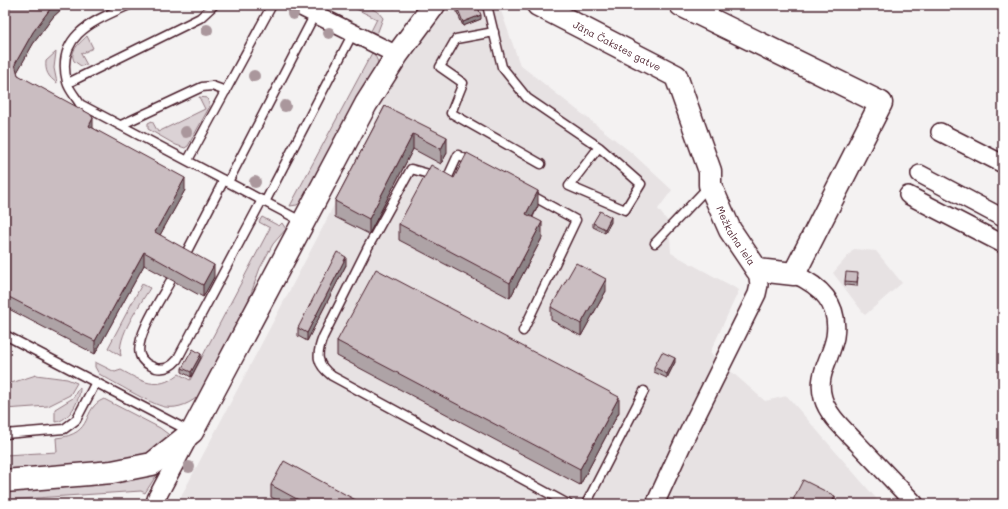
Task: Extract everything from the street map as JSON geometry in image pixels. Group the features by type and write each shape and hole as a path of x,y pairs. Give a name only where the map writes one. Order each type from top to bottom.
{"highway":[{"path":"5,481 112,472 152,464 192,432 366,104 397,55 434,5"},
{"name":"Jāņa Čakstes gatve","path":"538,5 676,76"},
{"path":"681,5 881,103 794,274"},
{"name":"Mežkalna iela","path":"676,76 710,171 710,185 730,230 757,270 794,274"}],"street":[{"path":"297,5 397,55"},
{"path":"940,132 1003,164"},
{"path":"920,174 1003,218"},
{"path":"908,194 1003,244"},
{"path":"986,234 1003,235"},
{"path":"654,504 757,294 759,285 757,270"},
{"name":"Mežkalna iela","path":"794,274 812,282 827,297 835,316 835,337 825,363 820,383 823,399 833,417 914,504"},
{"path":"156,499 192,432"}],"lane":[{"path":"129,5 90,23 72,39 65,55 68,83 80,104 188,160 303,223"},
{"path":"68,83 200,18 214,5"},
{"path":"188,160 272,5"},
{"path":"487,5 502,67 527,98 599,147 641,184 625,210 569,186 599,147"},
{"path":"182,259 226,181 315,14"},
{"path":"494,32 456,39 440,67 463,83 451,113 541,164"},
{"path":"171,280 146,328 139,348 140,356 143,361 158,368 169,367 177,360 353,33"},
{"path":"121,125 202,87 212,86 226,90"},
{"path":"479,166 458,155 447,179 411,169 367,249 323,337 319,349 319,360 323,370 332,376 568,504"},
{"path":"655,243 710,185"},
{"path":"520,189 576,220 523,331"},
{"path":"5,335 192,432"},
{"path":"5,434 64,429 76,420 96,382"},
{"path":"586,504 644,391"}],"shaded area":[{"path":"348,5 367,7 380,14 383,18 377,34 371,31 377,19"},
{"path":"469,5 499,5 520,65 632,153 672,190 658,209 669,223 671,253 739,290 710,353 765,401 787,396 881,504 177,504 323,227 383,106 380,104 389,88 441,15"},
{"path":"87,36 93,48 81,54 87,65 81,66 74,61 73,54 78,44"},
{"path":"373,51 378,62 377,68 305,199 297,205 290,206"},
{"path":"56,52 54,68 57,83 48,74 46,65 46,61"},
{"path":"199,97 207,98 210,106 188,146 185,148 176,145 148,129 148,123 152,121 158,132 205,109"},
{"path":"262,217 279,226 282,223 286,229 273,244 260,268 243,316 201,394 184,405 165,407 141,397 99,374 95,367 95,362 115,372 121,370 149,383 163,383 179,374 190,380 270,228 259,222"},
{"path":"854,249 876,251 902,283 865,315 833,273"},
{"path":"142,284 150,288 125,331 120,348 121,356 108,348"},
{"path":"36,375 67,379 77,383 70,395 48,406 5,409 5,385"},
{"path":"80,388 80,393 73,410 65,418 55,422 55,409 73,398"},
{"path":"104,399 160,428 168,434 172,440 170,454 145,493 141,491 5,500 5,455 57,452 56,438 69,436 77,432 86,421 92,409 97,403"}],"building":[{"path":"5,5 53,5 33,32 15,64 18,75 90,114 93,118 89,126 185,178 155,232 214,265 203,285 144,252 95,341 5,295"},
{"path":"462,5 477,5 481,15 463,22 457,7"},
{"path":"385,106 447,137 441,149 413,134 369,219 335,201"},
{"path":"467,153 538,191 526,214 542,222 510,283 399,224 431,165 454,178"},
{"path":"600,211 611,217 605,229 593,223"},
{"path":"337,252 346,257 307,333 298,328"},
{"path":"576,263 606,279 581,324 551,307"},
{"path":"376,269 619,397 580,469 337,341"},
{"path":"846,272 858,273 857,282 845,281"},
{"path":"193,349 201,354 191,372 182,368"},
{"path":"662,352 675,358 667,374 654,367"},
{"path":"284,461 363,504 306,504 271,485"},
{"path":"803,480 835,496 831,504 791,504"}]}
